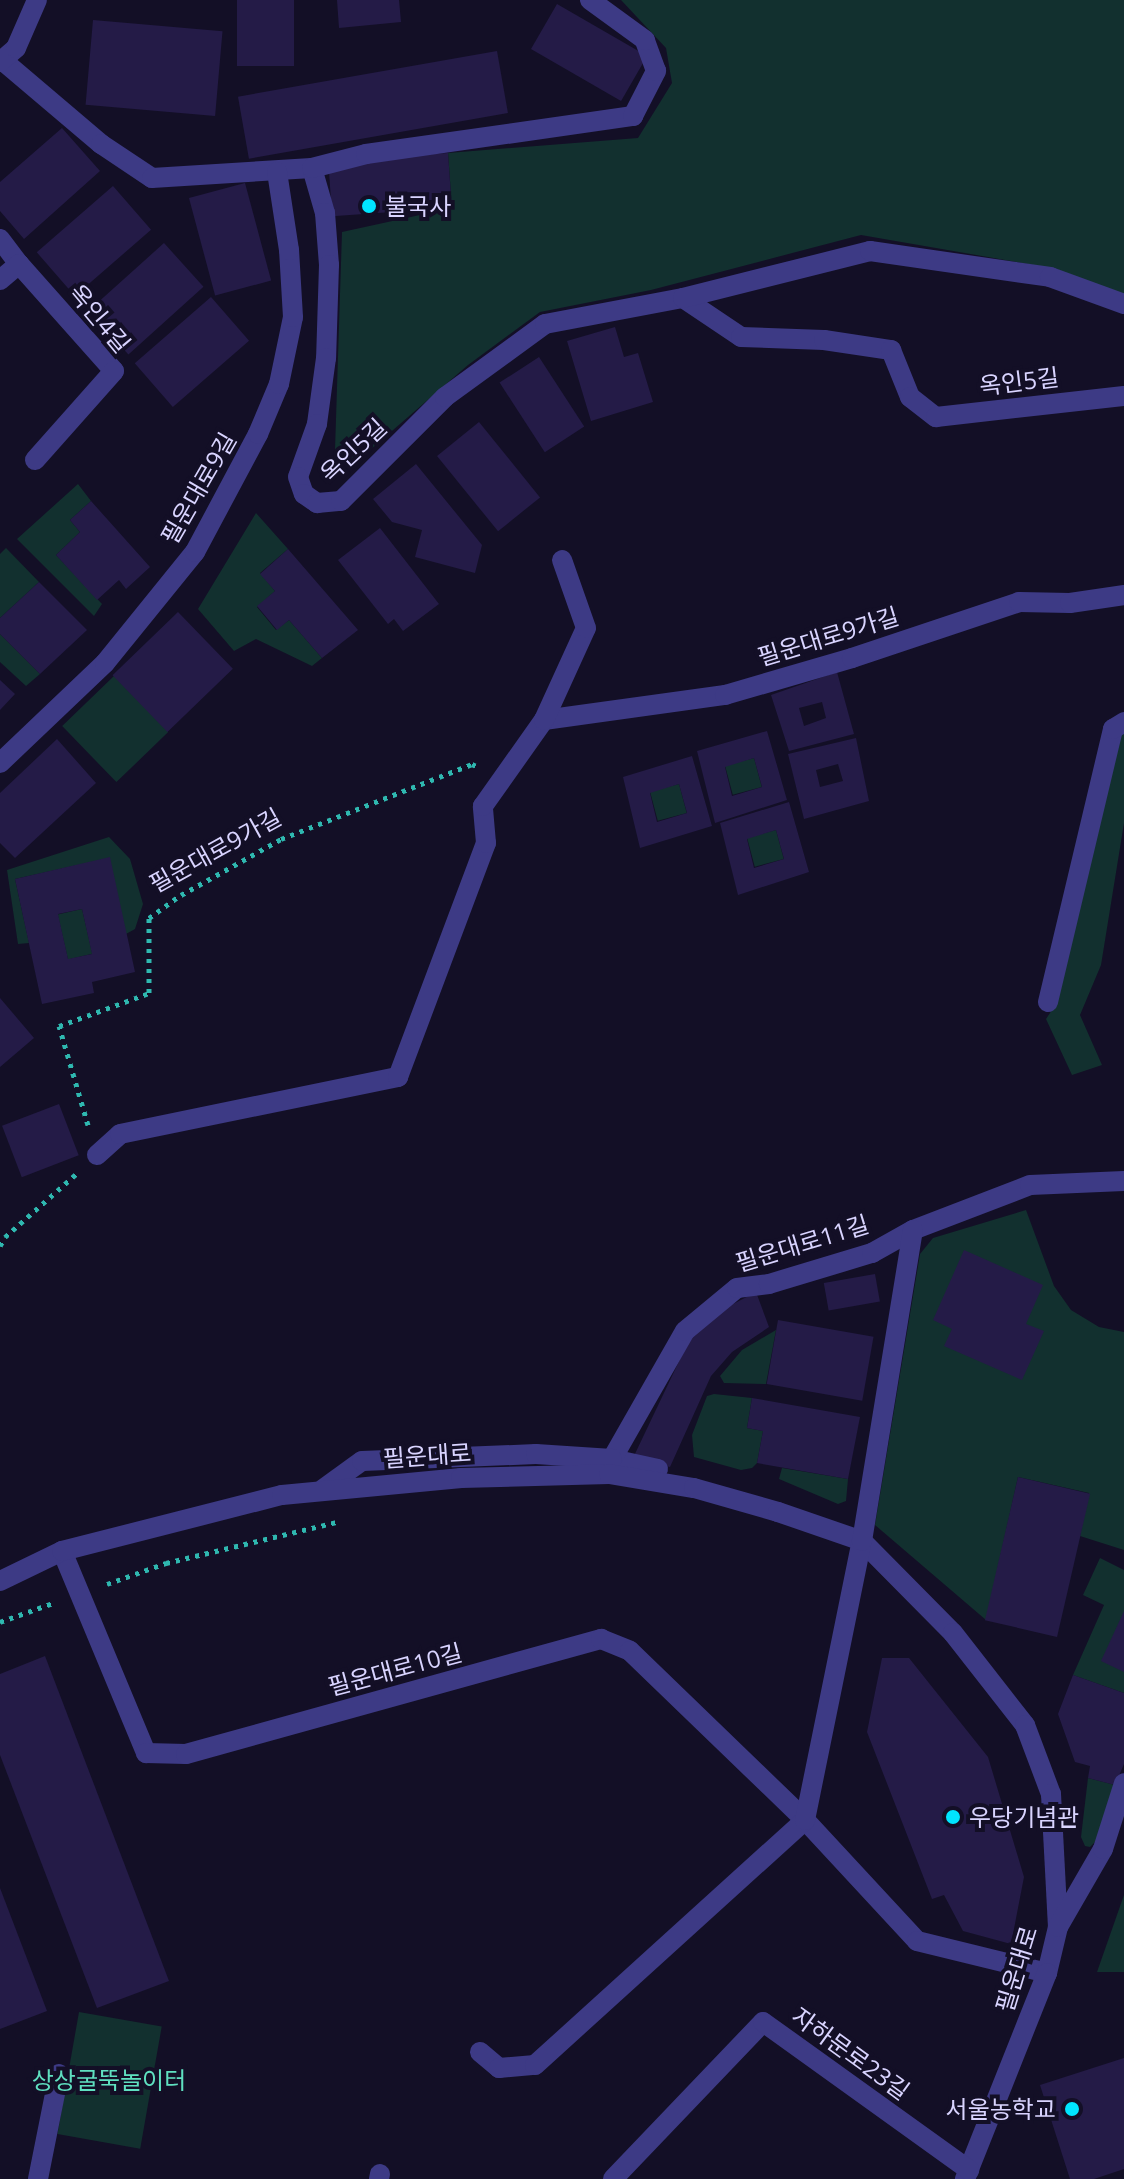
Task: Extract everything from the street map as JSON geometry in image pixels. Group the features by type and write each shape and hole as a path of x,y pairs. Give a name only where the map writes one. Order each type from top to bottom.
{"street":[{"path":"37,0 16,48 1,61 101,144 152,178 312,168 366,154 633,116 656,71 645,40 590,0"},
{"name":"옥인5길","path":"312,168 325,213 329,265 326,358 317,424 298,477 304,494 317,503 333,504 347,496 445,397 545,324 683,298 870,251 1050,277 1124,304"},
{"name":"필운대로9길","path":"0,763 105,663 195,552 258,434 279,384 293,317 289,250 277,172"},
{"path":"0,239 19,264 0,280"},
{"name":"옥인4길","path":"19,264 114,371 35,460"},
{"name":"옥인5길","path":"683,298 741,337 824,340 891,350 910,397 936,417 1124,396"},
{"path":"97,1155 120,1134 398,1077 486,843 483,806 544,720 586,628 562,560"},
{"name":"필운대로9가길","path":"544,720 725,695 852,658 1019,602 1070,603 1124,595"},
{"path":"1048,1002 1113,729 1124,722"},
{"name":"필운대로11길","path":"612,1459 685,1331 737,1288 769,1284 872,1253 913,1230 1030,1185 1124,1181"},
{"path":"480,2052 499,2068 535,2065 805,1820 862,1541 913,1230"},
{"path":"323,1489 362,1461 536,1454 612,1459 745,1487"},
{"name":"필운대로","path":"0,1581 62,1551 282,1495 461,1478 609,1474 694,1488 862,1541 953,1633 1025,1725 1051,1794 1058,1927 1047,1973 967,2174"},
{"name":"필운대로10길","path":"62,1551 146,1753 186,1754 601,1639 630,1651 805,1820 917,1941 1047,1973"},
{"path":"1058,1927 1103,1849 1124,1783"},
{"name":"자하문로23길","path":"613,2179 763,2022 967,2174"},
{"path":"38,2179 59,2074"}],"path":[{"name":"필운대로9가길","path":"97,1155 59,1026 149,993 149,918 181,895 281,839 472,764 500,782"},
{"path":"0,1246 5,1237 97,1155"}],"green space":[{"path":"621,0 1124,0 1124,300 1057,269 861,235 651,290 540,312 468,365 355,463 335,450 342,232 452,208 448,153 638,138 672,83 666,48"},
{"path":"78,484 91,501 70,520 80,532 56,555 102,604 94,616 17,539"},
{"path":"256,513 288,549 260,573 275,591 257,607 276,630 289,620 322,658 312,666 256,639 234,651 198,609"},
{"path":"6,548 39,582 0,618 0,554"},
{"path":"0,634 40,674 26,686 0,662"},
{"path":"114,676 168,732 116,782 62,726"},
{"path":"1124,733 1124,823 1101,965 1080,1015 1102,1065 1072,1075 1046,1019 1056,1004 1117,738"},
{"path":"754,758 762,787 733,795 725,766"},
{"path":"679,784 687,813 658,821 650,792"},
{"path":"776,830 784,859 755,867 747,838"},
{"path":"109,837 130,859 143,904 135,929 126,934 109,858 15,879 29,943 18,944 7,870"},
{"path":"82,909 92,954 68,959 58,915"},
{"path":"1026,1210 1054,1286 1071,1310 1099,1327 1124,1332 1124,1550 1080,1536 1089,1493 1018,1477 986,1620 875,1525 920,1254 933,1238"},
{"path":"776,1330 766,1384 724,1383 720,1376 742,1350"},
{"path":"707,1396 752,1398 747,1428 763,1431 757,1463 752,1468 741,1470 694,1457 692,1435"},
{"path":"782,1468 848,1479 846,1501 838,1504 779,1479"},
{"path":"1100,1558 1124,1570 1124,1693 1073,1675 1104,1605 1083,1595"},
{"path":"1088,1778 1115,1785 1096,1841 1090,1847 1085,1846 1081,1837"},
{"path":"1124,1895 1124,1972 1097,1972"},
{"name":"상상굴뚝놀이터","path":"79,2012 162,2027 140,2149 57,2134"}],"building":[{"path":"237,0 294,0 294,66 237,66"},
{"path":"337,0 399,0 401,22 339,28"},
{"path":"557,4 647,56 621,101 531,49"},
{"path":"93,20 223,31 215,116 86,105"},
{"path":"497,51 508,113 249,159 238,97"},
{"path":"62,128 100,171 24,239 0,211 0,182"},
{"path":"448,153 452,208 332,216 328,161"},
{"path":"245,183 271,281 215,296 189,198"},
{"path":"113,186 151,230 75,296 37,252"},
{"path":"164,243 203,287 128,354 89,311"},
{"path":"211,297 249,341 173,407 135,363"},
{"path":"615,327 624,357 638,353 653,402 591,421 567,341"},
{"path":"539,357 584,427 545,452 500,383"},
{"path":"479,422 540,497 498,531 437,456"},
{"path":"416,464 482,545 475,573 415,557 422,530 392,522 373,499"},
{"path":"91,501 150,567 126,589 119,580 97,600 56,555 80,532 70,520"},
{"path":"380,528 439,604 403,631 394,619 388,624 338,560"},
{"path":"288,549 358,630 322,658 289,620 277,630 257,606 275,591 260,574"},
{"path":"39,582 87,630 40,674 0,634 0,618"},
{"path":"178,612 233,669 167,732 113,675"},
{"path":"837,672 854,734 789,751 771,695","holes":["822,702 826,718 804,726 799,708"]},
{"path":"0,680 15,694 0,710"},
{"path":"767,731 787,800 715,823 697,751","holes":["754,758 762,787 732,796 725,767"]},
{"path":"856,738 869,801 804,819 788,754","holes":["838,764 843,781 820,787 816,770"]},
{"path":"57,739 96,783 15,858 0,843 0,793"},
{"path":"692,756 712,826 640,848 623,777","holes":["679,784 687,813 657,822 650,793"]},
{"path":"789,802 809,872 738,895 720,823","holes":["776,830 784,859 754,868 747,839"]},
{"path":"110,857 135,972 92,982 94,993 42,1004 15,879","holes":["82,909 92,954 68,959 58,914"]},
{"path":"0,998 34,1038 0,1067"},
{"path":"59,1104 79,1155 22,1177 2,1126"},
{"path":"964,1250 1043,1285 1026,1324 1044,1331 1022,1380 944,1346 952,1329 933,1320"},
{"path":"875,1274 880,1302 829,1311 824,1283"},
{"path":"756,1292 769,1327 732,1352 711,1376 670,1467 633,1458 692,1334 718,1312"},
{"path":"778,1320 874,1337 862,1401 767,1384"},
{"path":"752,1398 860,1417 848,1479 757,1463 763,1431 747,1428"},
{"path":"1018,1477 1090,1494 1057,1637 985,1620"},
{"path":"1124,1611 1124,1672 1101,1661"},
{"path":"45,1656 169,1981 97,2008 0,1755 0,1674"},
{"name":"우당기념관","path":"882,1658 909,1658 988,1757 1024,1877 1011,1944 963,1931 944,1895 932,1899 867,1732"},
{"path":"1073,1675 1124,1693 1124,1764 1115,1785 1088,1778 1090,1766 1075,1762 1058,1714"},
{"path":"0,1888 47,2011 0,2029"},
{"path":"1124,2058 1124,2169 1094,2179 1070,2179 1040,2085"}],"place":[{"name":"불국사","path":"369,206"},
{"name":"우당기념관","path":"953,1817"},
{"name":"서울농학교","path":"1072,2109"}]}
